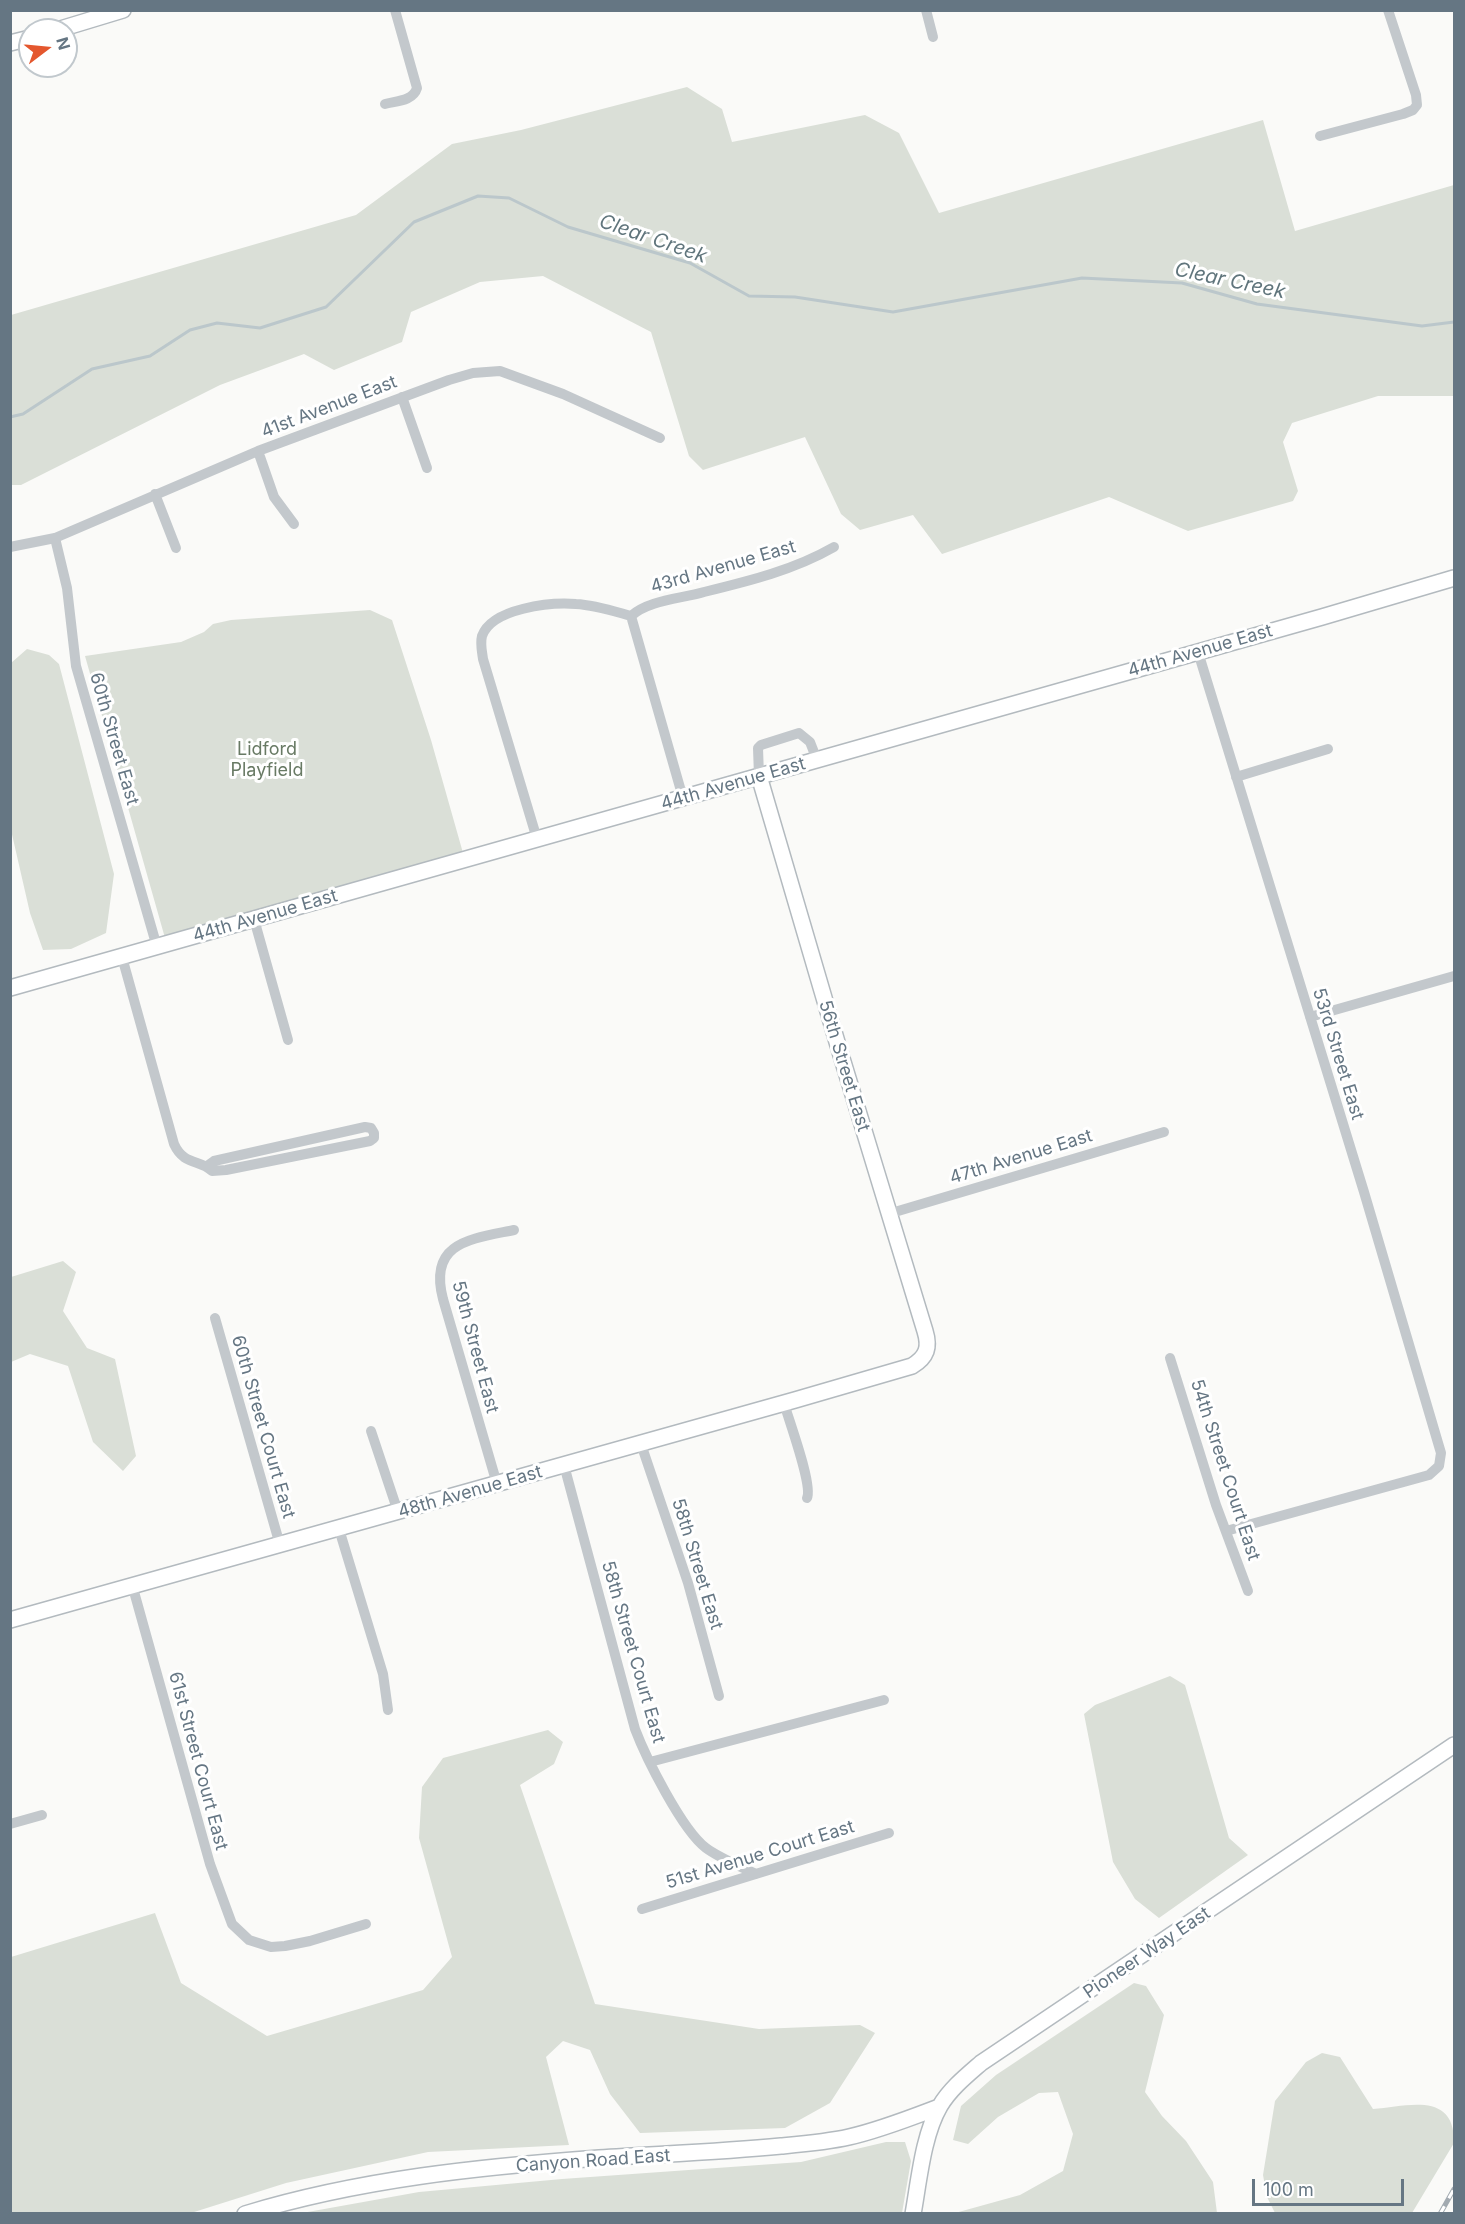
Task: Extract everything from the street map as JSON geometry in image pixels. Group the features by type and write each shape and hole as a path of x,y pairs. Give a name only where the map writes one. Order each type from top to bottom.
{"street":[{"path":"78,24 123,10"},
{"path":"385,104 410,98 417,88 394,10"},
{"path":"926,10 933,37"},
{"path":"1320,136 1407,112 1417,105 1416,95 1388,10"},
{"name":"41st Avenue East","path":"10,547 55,538 258,452 402,397 473,373 500,371 563,394 660,438"},
{"path":"402,397 427,468"},
{"path":"258,452 274,496 294,524"},
{"path":"155,494 176,548"},
{"name":"60th Street East","path":"55,538 67,588 76,666 157,947"},
{"name":"43rd Avenue East","path":"631,616 657,603 759,578 820,555 834,547"},
{"name":"44th Avenue East","path":"10,988 1455,578"},
{"path":"537,839 483,659 481,644 485,630 501,617 509,614 547,604 576,604 631,616 683,798"},
{"name":"53rd Street East","path":"1198,652 1442,1453 1439,1466 1429,1475 1226,1531"},
{"path":"759,776 758,748 765,743 799,733 810,742 817,760"},
{"path":"1236,777 1328,749"},
{"name":"56th Street East","path":"759,776 888,1214 926,1331 928,1343 925,1354"},
{"path":"254,919 288,1040"},
{"path":"122,957 174,1144 185,1158 198,1165 207,1166 212,1171 237,1168 369,1141 374,1137 374,1133 371,1128 365,1128 214,1161 207,1166"},
{"path":"1310,1017 1455,976"},
{"name":"47th Avenue East","path":"888,1214 1164,1132"},
{"name":"59th Street East","path":"496,1485 443,1299 439,1275 444,1262 460,1244 514,1230"},
{"name":"60th Street Court East","path":"215,1318 280,1545"},
{"name":"48th Avenue East","path":"10,1620 133,1588 912,1366 920,1362 925,1354"},
{"name":"54th Street Court East","path":"1170,1358 1226,1531 1248,1591"},
{"path":"784,1403 806,1478 809,1492 807,1498"},
{"path":"371,1431 398,1512"},
{"name":"58th Street East","path":"641,1444 688,1583 719,1696"},
{"name":"58th Street Court East","path":"564,1465 635,1729 650,1762 685,1823 698,1840 707,1849 756,1874"},
{"path":"339,1529 383,1674 388,1710"},
{"name":"61st Street Court East","path":"133,1588 210,1864 232,1924 244,1937 261,1945 285,1946 366,1924"},
{"path":"650,1762 884,1700"},
{"name":"Pioneer Way East","path":"913,2214 927,2143 939,2107 961,2079 981,2063 1455,1745"},
{"path":"10,1824 42,1815"},
{"name":"51st Avenue Court East","path":"642,1909 889,1833"},
{"name":"Canyon Road East","path":"244,2214 371,2182 444,2172 599,2158 740,2150 848,2137 939,2107"}],"green space":[{"path":"687,87 722,109 732,142 865,115 899,133 939,213 1263,120 1295,231 1454,185 1454,396 1378,396 1292,423 1283,442 1298,491 1293,501 1188,531 1109,497 942,554 913,515 860,530 841,514 805,437 703,470 689,456 651,332 543,276 480,282 411,312 402,342 334,370 304,354 220,385 21,485 11,485 11,315 356,215 452,144 521,130"},
{"name":"Lidford Playfield","path":"370,610 392,620 431,740 463,853 165,938 85,656 181,642 204,632 213,624 231,620"},
{"path":"27,649 49,655 59,664 114,874 106,933 71,949 43,950 30,913 11,830 11,663"},
{"path":"63,1261 76,1272 63,1311 87,1348 115,1359 136,1456 123,1471 93,1442 68,1366 30,1354 11,1362 11,1277"},
{"path":"1170,1676 1185,1685 1229,1838 1248,1855 1159,1918 1135,1899 1113,1862 1084,1714 1095,1705"},
{"path":"548,1730 563,1742 554,1764 520,1785 595,2004 759,2029 860,2025 875,2033 830,2103 785,2128 640,2133 610,2094 590,2050 563,2041 546,2057 569,2145 428,2152 286,2183 191,2213 11,2213 11,1957 155,1913 181,1983 267,2036 423,1990 452,1957 419,1838 422,1787 443,1758"},
{"path":"1134,1983 1146,1986 1164,2015 1145,2092 1162,2116 1186,2141 1213,2182 1217,2213 955,2213 1020,2195 1063,2171 1073,2134 1058,2092 1039,2093 998,2117 968,2144 953,2140 961,2106 996,2075"},
{"path":"1322,2053 1340,2057 1373,2109 1427,2105 1447,2115 1452,2126 1454,2143 1412,2213 1275,2213 1267,2197 1263,2175 1275,2101 1306,2062"},
{"path":"886,2142 905,2142 911,2161 902,2213 302,2213 419,2192 801,2162"}],"waterway":[{"name":"Clear Creek","path":"10,417 23,414 92,369 150,356 190,330 217,323 260,328 326,307 414,222 478,196 509,198 568,227 690,263 749,296 795,297 893,312 1082,278 1182,283 1257,304 1422,326 1454,322"}],"railway":[{"path":"1440,2214 1454,2189"}]}
